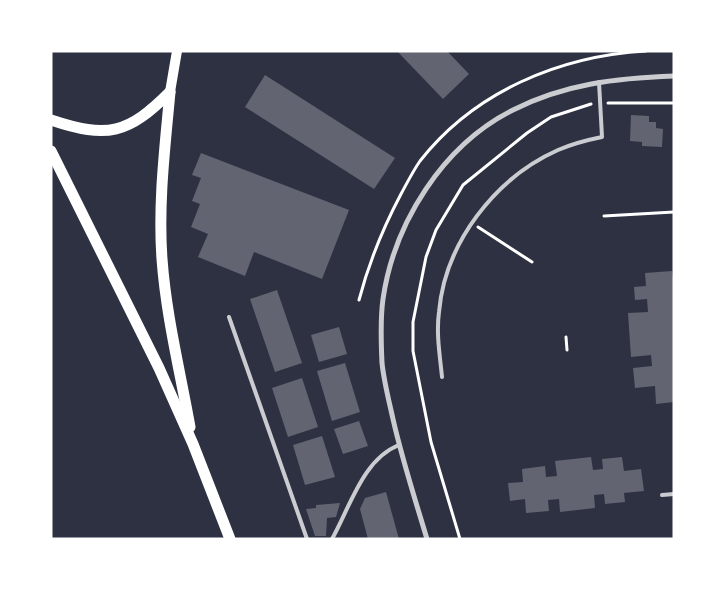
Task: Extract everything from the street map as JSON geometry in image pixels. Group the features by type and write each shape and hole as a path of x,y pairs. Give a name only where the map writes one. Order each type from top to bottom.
{"main road":[{"path":"177,51 170,92 162,185 162,259 166,293 193,444"},
{"path":"51,120 82,130 101,131 116,129 143,118 170,92"},
{"path":"51,151 159,368 193,444 230,539"}],"street":[{"path":"427,539 399,445 383,373 383,298 401,236 417,202 445,163 475,135 492,122 532,101 599,82 674,76"}],"lane":[{"path":"442,378 438,329 441,300 453,259 472,223 490,200 526,169 570,145 602,137 599,82"},
{"path":"229,317 307,539"},
{"path":"332,539 371,466 388,449 399,445"},
{"path":"662,495 674,494"}],"path":[{"path":"600,103 674,103"},
{"path":"604,216 674,212"},
{"path":"472,223 532,262"},
{"path":"566,336 567,350"},
{"path":"431,442 460,539"}],"building":[{"path":"397,51 447,51 469,74 443,99"},
{"path":"265,75 395,158 374,189 245,107"},
{"path":"631,115 649,116 649,122 656,122 656,128 663,129 662,147 642,146 642,142 630,141"},
{"path":"201,153 349,210 322,279 254,252 245,276 198,257 208,234 191,227 200,204 192,201 201,178 192,175"},
{"path":"672,271 674,285 674,402 656,404 655,386 635,388 633,368 652,366 651,355 631,357 628,313 648,312 647,299 635,300 634,287 646,286 645,273"},
{"path":"277,290 302,363 275,372 250,299"},
{"path":"339,327 347,354 319,362 311,335"},
{"path":"345,363 360,412 332,421 317,371"},
{"path":"302,378 318,427 288,437 272,388"},
{"path":"359,421 368,446 343,454 334,429"},
{"path":"322,436 335,477 305,485 293,445"},
{"path":"591,457 593,470 603,469 602,459 622,457 624,471 641,469 644,491 624,493 625,502 605,504 604,494 594,495 595,508 560,512 559,499 548,500 549,511 526,513 525,499 510,501 508,483 523,482 522,469 545,466 546,477 557,476 555,461"},
{"path":"386,492 399,539 368,539 360,509 365,498"},
{"path":"340,503 336,517 327,518 326,536 315,536 306,509 316,508 316,505"}]}
